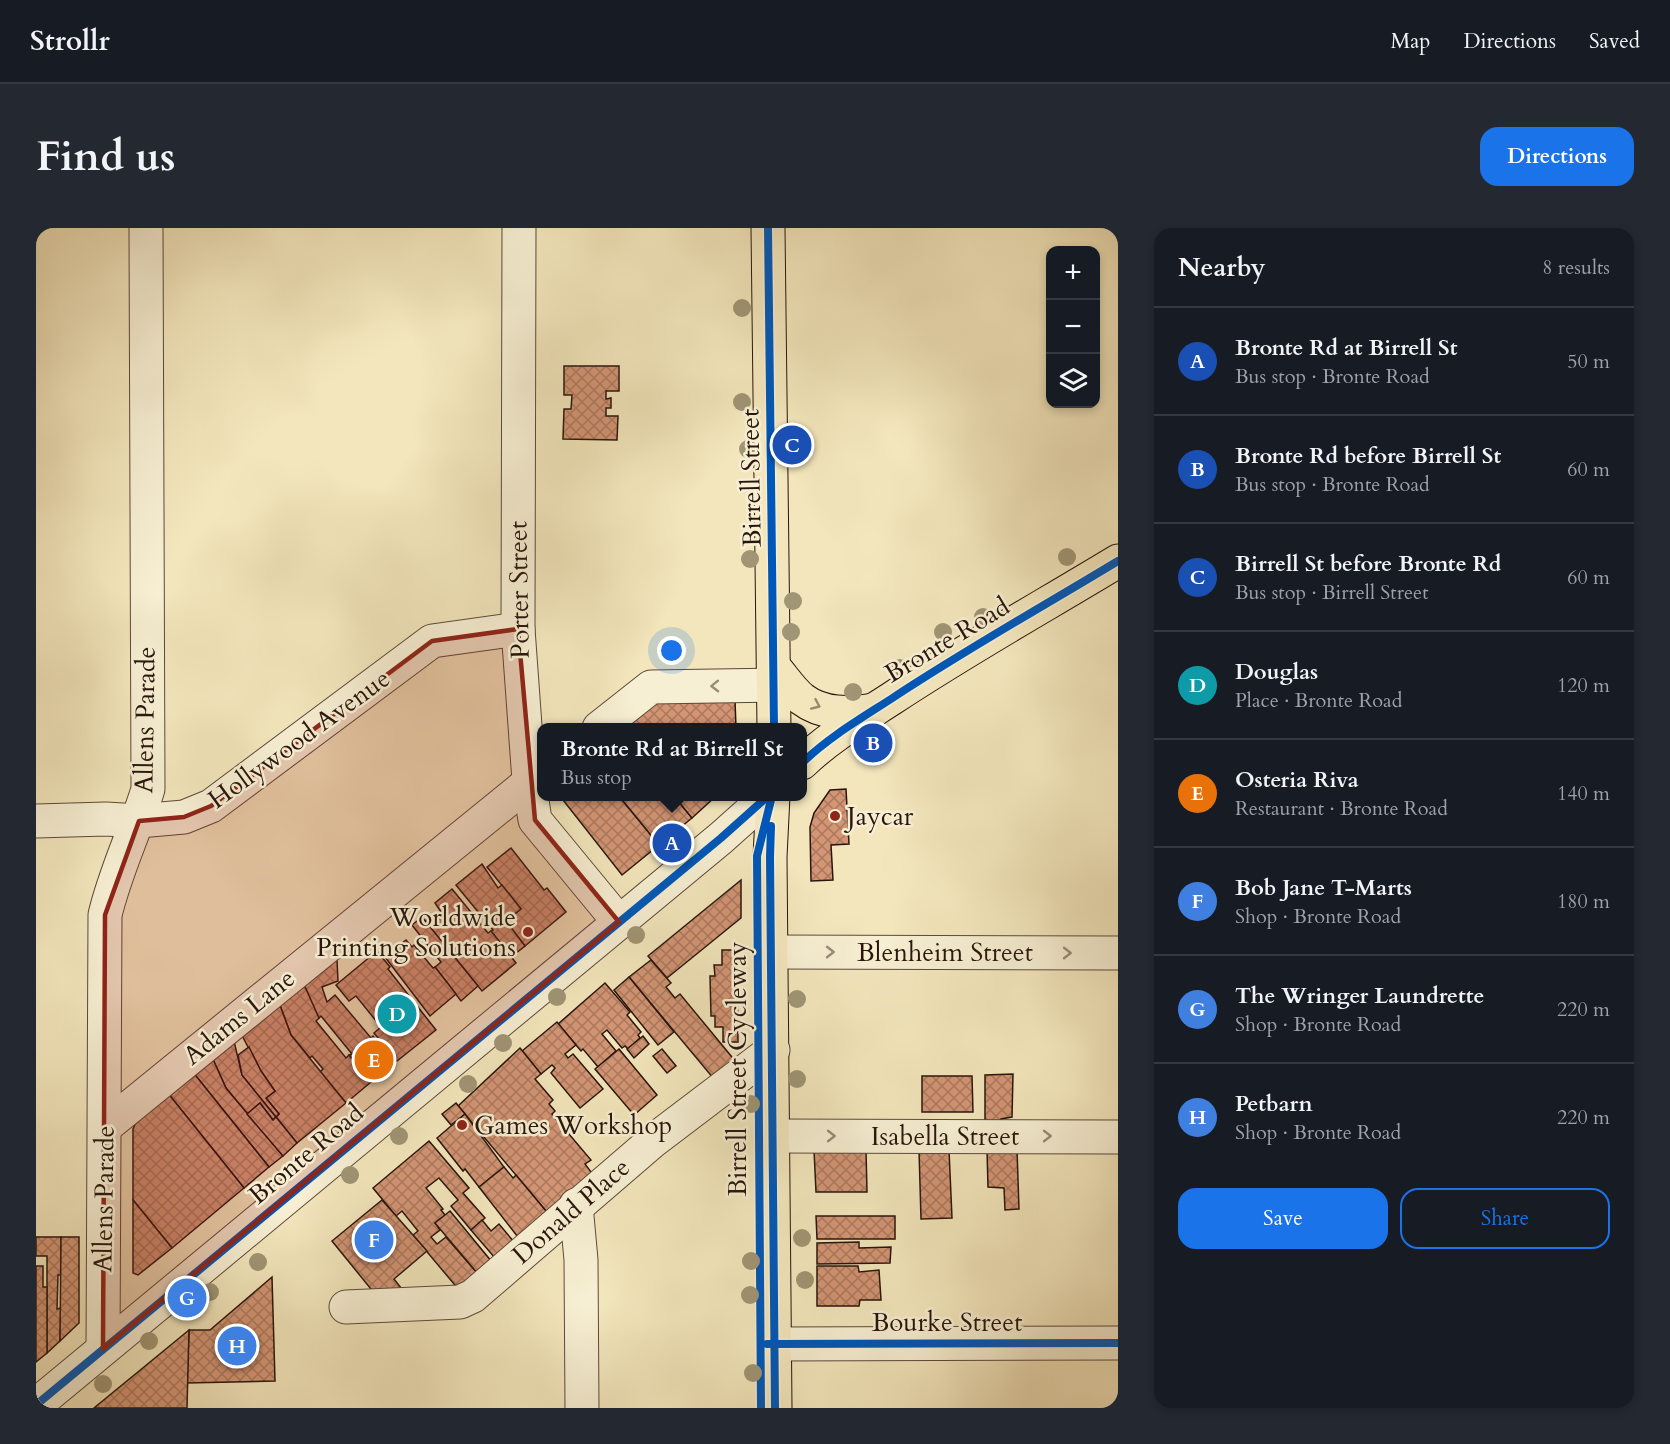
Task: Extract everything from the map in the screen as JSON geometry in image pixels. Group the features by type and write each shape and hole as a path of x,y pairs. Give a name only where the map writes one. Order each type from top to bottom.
{"main road":[{"name":"Birrell Street","path":"768,228 774,723"},
{"name":"Bronte Road","path":"807,758 817,748 922,678 1118,561"},
{"path":"774,676 802,699 823,709 847,714 874,710"},
{"path":"773,801 770,856 775,1408"}],"street":[{"name":"Allens Parade","path":"103,1349 105,915 112,885 139,821 148,789 146,228"},
{"name":"Porter Street","path":"519,228 518,629 535,777 535,820 619,922"},
{"name":"Hollywood Avenue","path":"36,820 139,821 184,817 211,806 432,641 518,629"},
{"path":"605,723 651,687 774,676"},
{"name":"Adams Lane","path":"105,1127 535,777"},
{"name":"Bronte Road","path":"36,1405 762,801"},
{"name":"Blenheim Street","path":"772,952 1118,953"},
{"name":"Donald Place","path":"346,1307 460,1302 473,1296 576,1205 654,1141 772,1050"},
{"name":"Isabella Street","path":"773,1136 1118,1137"},
{"path":"576,1205 581,1260 582,1408"},
{"name":"Bourke Street","path":"775,1344 1118,1343"}],"highlighted area":[{"path":"518,629 535,820 619,922 103,1349 105,915 139,821 184,817 211,806 432,641"}],"building":[{"path":"564,366 619,366 619,391 606,391 606,399 611,398 611,408 606,408 606,416 618,416 617,440 563,439 564,409 571,409 572,395 564,395"},
{"path":"735,700 736,723 629,723 654,701"},
{"path":"846,789 849,844 831,845 833,880 811,881 810,827 814,813 830,790"},
{"path":"564,801 623,801 659,845 622,875"},
{"path":"623,801 678,801 692,818 659,845"},
{"path":"678,801 711,801 692,818"},
{"path":"511,848 544,890 547,888 566,912 525,946 506,921 521,909 487,867"},
{"path":"482,864 498,888 502,885 521,909 506,921 525,946 511,957 491,931 493,930 456,885"},
{"path":"741,880 741,918 667,978 648,956"},
{"path":"452,889 488,933 491,931 516,963 482,991 425,921 434,915 438,920 442,917 435,903"},
{"path":"422,917 478,986 461,1001 435,967 441,962 412,925"},
{"path":"406,940 412,947 414,945 433,968 435,967 456,994 430,1016 385,957"},
{"path":"722,950 737,950 738,1042 723,1042 723,1027 715,1027 715,1016 711,1016 710,976 715,976 714,965 722,965"},
{"path":"377,951 390,967 388,969 436,1030 397,1061 374,1033 381,1027 356,996 349,1001 336,985"},
{"path":"337,960 338,981 322,987 327,1002 335,995 395,1063 371,1082 349,1055 352,1054 321,1016 319,1018 316,1014 302,980 325,961"},
{"path":"651,960 671,983 666,987 675,998 680,994 736,1062 714,1079 629,977"},
{"path":"629,977 674,1032 658,1045 614,990"},
{"path":"302,980 319,1018 316,1021 346,1058 349,1055 371,1082 346,1103 320,1072 323,1069 312,1056 310,1058 291,1035 278,1000"},
{"path":"605,983 630,1012 627,1015 641,1032 638,1035 640,1038 628,1049 625,1046 622,1048 607,1030 602,1034 616,1051 598,1067 558,1024"},
{"path":"278,1000 291,1035 346,1103 297,1143 276,1117 279,1114 266,1098 275,1091 261,1071 240,1032"},
{"path":"557,1022 576,1045 565,1054 568,1058 573,1054 603,1089 580,1108 551,1073 555,1068 552,1065 541,1074 522,1051"},
{"path":"643,1036 649,1044 634,1058 627,1049"},
{"path":"233,1037 242,1075 276,1117 273,1120 260,1103 247,1114 226,1088 211,1055"},
{"path":"249,1047 261,1071 275,1091 266,1098 279,1114 276,1117 242,1075 238,1055"},
{"path":"520,1048 541,1074 535,1079 553,1100 549,1104 555,1111 552,1114 591,1160 585,1164 597,1180 551,1217 458,1106"},
{"path":"619,1049 657,1095 634,1115 595,1069"},
{"path":"662,1049 676,1066 667,1073 653,1056"},
{"path":"211,1055 226,1088 283,1156 269,1167 192,1071"},
{"path":"192,1071 269,1167 244,1188 167,1092"},
{"path":"1013,1074 1012,1117 1001,1119 1001,1123 985,1124 985,1075"},
{"path":"922,1076 972,1076 973,1112 922,1112"},
{"path":"167,1092 244,1188 172,1248 133,1200 133,1129 139,1115"},
{"path":"260,1103 273,1120 276,1117 297,1143 283,1156 247,1114"},
{"path":"456,1103 465,1114 451,1125 442,1114"},
{"path":"465,1114 504,1167 479,1187 437,1138"},
{"path":"429,1141 469,1188 463,1193 485,1218 471,1230 451,1206 458,1200 439,1178 426,1188 443,1209 441,1210 445,1215 435,1223 440,1230 431,1237 437,1244 446,1237 478,1274 459,1290 413,1235 418,1231 402,1211 396,1216 373,1188"},
{"path":"1017,1149 1019,1209 1005,1210 1004,1188 988,1187 987,1150"},
{"path":"814,1150 866,1150 867,1192 816,1192"},
{"path":"919,1150 949,1150 952,1218 921,1219"},
{"path":"504,1167 513,1178 516,1175 551,1217 521,1241 479,1187"},
{"path":"133,1200 172,1248 138,1275 133,1273"},
{"path":"382,1200 427,1251 394,1279 405,1293 375,1294 332,1241"},
{"path":"450,1211 492,1262 478,1274 435,1223"},
{"path":"816,1216 895,1216 895,1239 817,1239"},
{"path":"482,1220 491,1231 499,1224 514,1242 495,1258 471,1230"},
{"path":"36,1237 61,1237 61,1275 58,1275 57,1309 61,1308 60,1341 47,1353 47,1256 36,1256"},
{"path":"61,1237 79,1237 79,1323 60,1341"},
{"path":"859,1242 859,1248 891,1247 890,1263 817,1264 817,1243"},
{"path":"36,1266 43,1266 43,1287 47,1287 47,1353 36,1362"},
{"path":"817,1266 858,1266 859,1272 879,1270 881,1300 860,1300 859,1306 817,1306"},
{"path":"272,1277 275,1381 187,1383 189,1330 210,1330"},
{"path":"189,1330 187,1408 94,1408"}],"cycle path":[{"path":"768,228 774,723"},
{"path":"807,759 845,729 919,681 1118,561"},
{"path":"36,1405 721,838 762,801"},
{"name":"Birrell Street Cycleway","path":"761,1408 757,856 771,801"},
{"path":"771,826 775,1408"},
{"path":"767,1344 1118,1343"}],"place":[{"name":"Birrell St before Bronte Rd","path":"792,445"},
{"name":"Bronte Rd before Birrell St","path":"873,743"},
{"name":"Jaycar","path":"835,816"},
{"name":"Bronte Rd at Birrell St","path":"672,843"},
{"name":"Worldwide Printing Solutions","path":"528,932"},
{"name":"Douglas","path":"397,1014"},
{"name":"Osteria Riva","path":"374,1060"},
{"name":"Games Workshop","path":"462,1125"},
{"name":"Bob Jane T-Marts","path":"374,1240"},
{"name":"The Wringer Laundrette","path":"187,1298"},
{"name":"Petbarn","path":"237,1346"}]}
